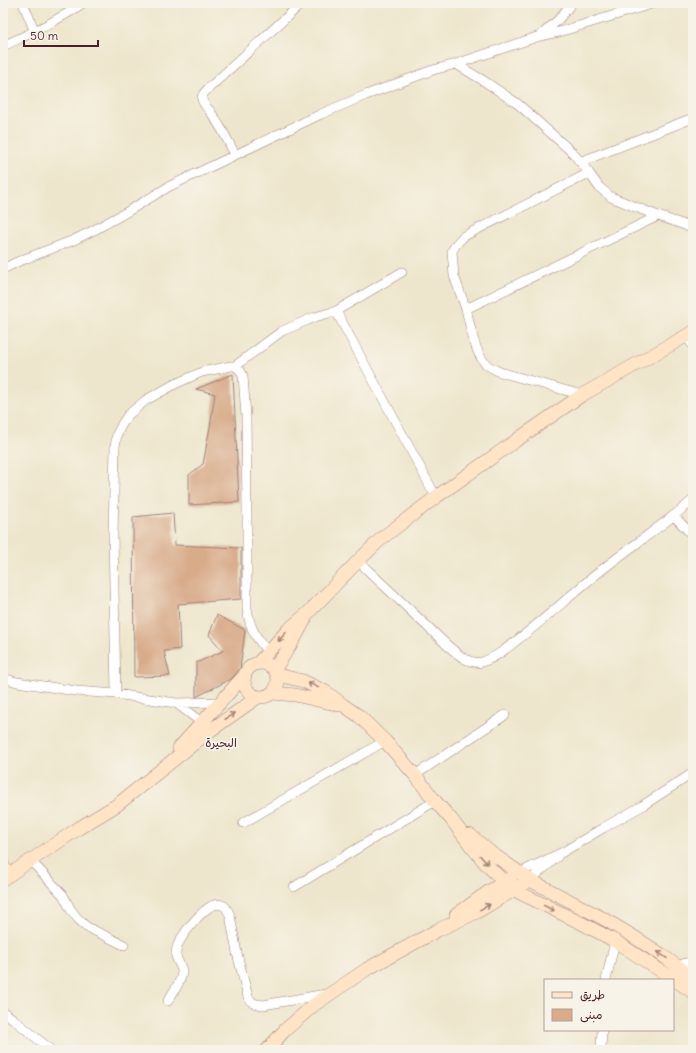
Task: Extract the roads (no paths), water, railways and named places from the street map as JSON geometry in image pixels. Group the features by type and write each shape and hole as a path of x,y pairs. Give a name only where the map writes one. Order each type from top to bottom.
{"street":[{"path":"23,3 35,32"},
{"path":"3,46 35,32 77,8 82,3"},
{"path":"235,155 226,136 202,100 202,96 302,3"},
{"path":"540,36 558,20 572,3"},
{"path":"3,269 74,240 168,187 320,114 433,70 456,64 540,36 559,32 654,3"},
{"path":"456,64 518,104 564,144 599,187 611,197 693,229"},
{"path":"580,162 693,118"},
{"path":"582,395 500,372 491,368 485,363 478,352 466,309 454,276 452,251 464,236 589,173"},
{"path":"466,309 658,216"},
{"path":"116,694 113,534 115,448 117,434 128,415 146,400 175,384 202,372 235,366 282,331 315,317 336,311 402,272"},
{"path":"336,311 436,497"},
{"path":"207,726 220,702 244,676 247,670 252,665 259,662 288,630 308,613 358,560 382,538 436,497 582,395 690,338"},
{"path":"235,366 240,370 243,376 246,416 247,608 252,631 268,652"},
{"path":"358,560 462,658 472,662 482,662 497,656 529,632 594,576 693,500"},
{"path":"674,516 693,536"},
{"path":"273,693 278,685 277,672 308,613"},
{"path":"259,662 268,663 277,672 303,681 326,692 359,716 385,741 415,775 472,847 504,882 514,890 615,941 673,979"},
{"path":"244,676 246,687 253,695 258,697"},
{"path":"3,678 17,682 76,691 116,694 176,703 220,702"},
{"path":"3,858 6,877 79,828 117,806 155,775 207,726 258,697 273,693 295,695 343,705"},
{"path":"176,703 207,726"},
{"path":"415,775 505,715"},
{"path":"243,823 385,741"},
{"path":"438,930 465,908 504,882 519,873 563,852 642,806 693,773"},
{"path":"294,887 435,801"},
{"path":"451,819 490,852 519,873 631,935 662,955 693,978"},
{"path":"267,1050 285,1030 315,1004 367,969 438,930 477,912 514,890 547,867 563,852"},
{"path":"31,861 63,895 78,919 87,926 124,945"},
{"path":"168,1001 182,973 175,954 185,932 212,906 220,904 228,910 230,915 248,997 252,1002 255,1004 264,1005 330,994"},
{"path":"606,979 615,941"},
{"path":"676,966 693,961"},
{"path":"674,980 693,992"},
{"path":"3,1012 51,1050"},
{"path":"601,1050 602,1031"}],"district":[{"name":"البحيرة","path":"221,742"}]}
